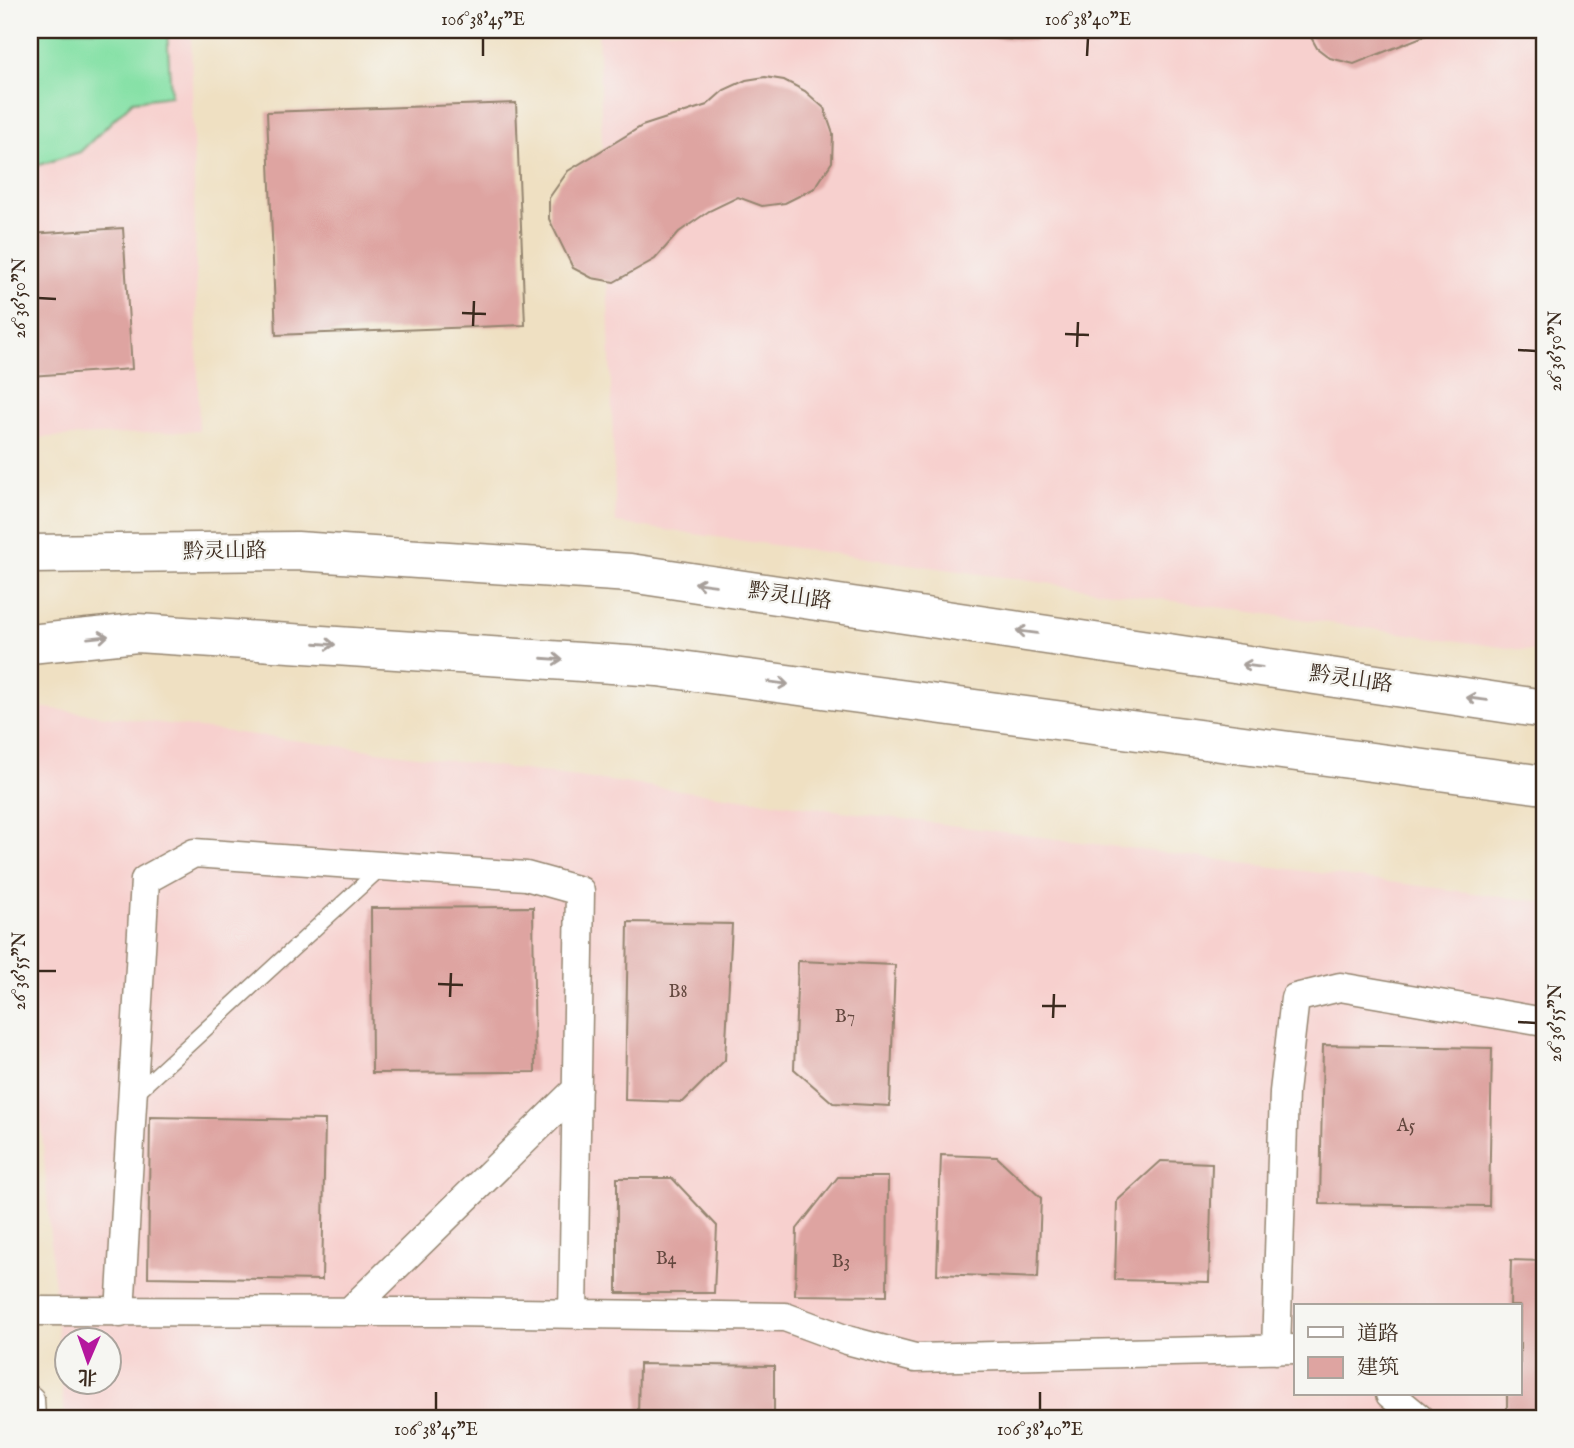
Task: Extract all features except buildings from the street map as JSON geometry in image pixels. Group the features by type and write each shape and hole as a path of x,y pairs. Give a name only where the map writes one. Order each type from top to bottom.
{"main road":[{"name":"黔灵山路","path":"30,554 297,551 630,573 1544,709"},
{"path":"30,644 137,633 658,667 1544,785"}],"street":[{"path":"120,1313 145,880 194,853 526,876 580,891 573,1314"},
{"path":"30,1311 785,1317 847,1339 915,1358 1286,1350 1284,1093 1295,998 1340,987 1541,1025"},
{"path":"349,1312 577,1089"},
{"path":"1392,1396 1419,1418"},
{"path":"30,1400 31,1418"}],"lane":[{"path":"133,1096 383,866"}],"shaded area":[{"path":"30,30 191,30 199,431 30,438"},
{"path":"598,30 1544,30 1544,653 616,523"},
{"path":"30,706 1544,902 1544,1418 64,1418 62,1396 122,1396 122,1326 57,1326 30,974"}],"green space":[{"path":"30,30 167,30 171,96 133,101 80,152 30,168"}]}
